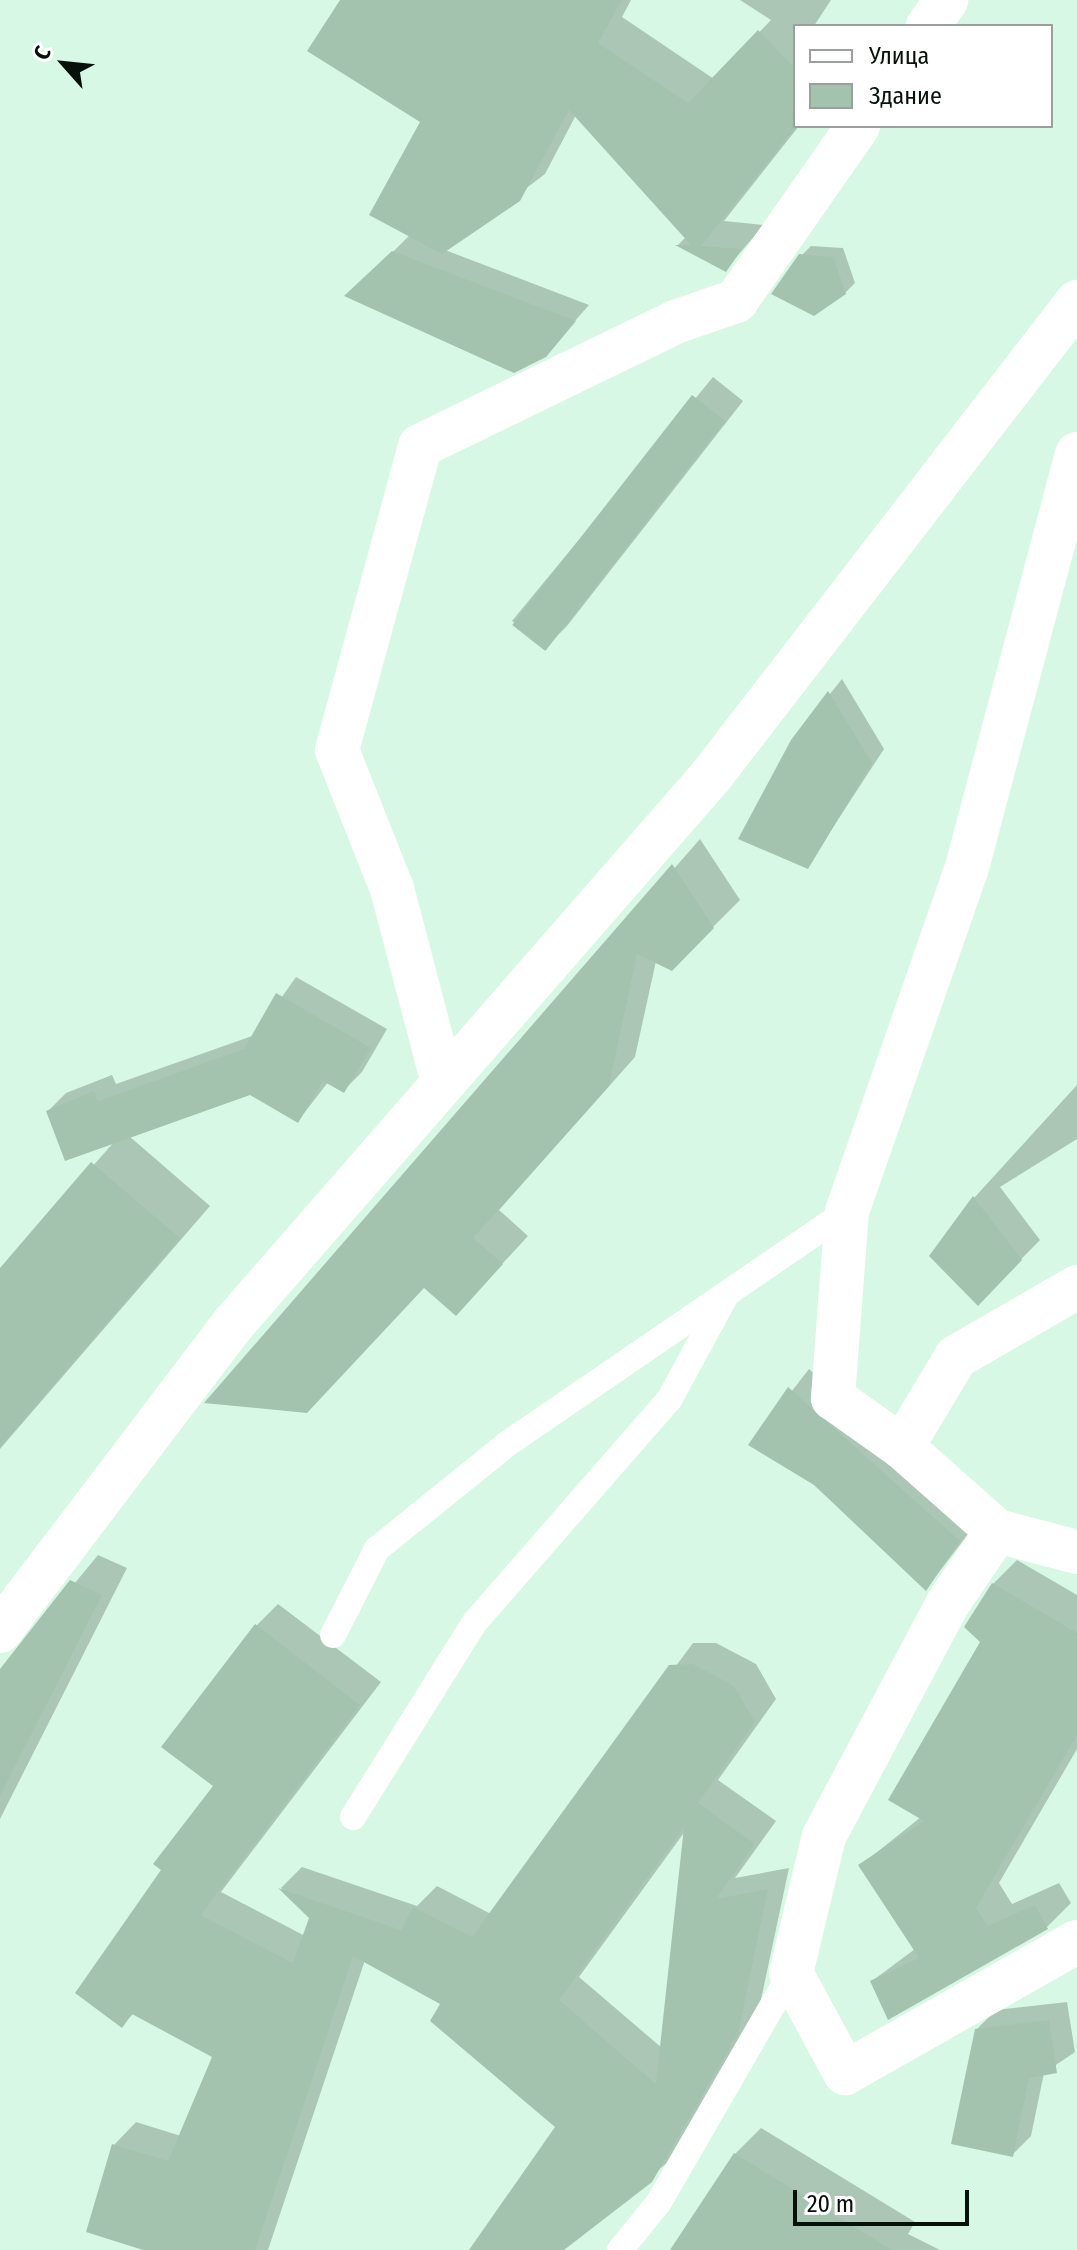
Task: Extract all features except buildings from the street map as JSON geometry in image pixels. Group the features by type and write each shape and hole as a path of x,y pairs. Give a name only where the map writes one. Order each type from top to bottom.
{"street":[{"path":"929,24 946,0"},
{"path":"443,1083 392,889 337,750 420,446 675,322 736,301 857,128"},
{"path":"0,1631 234,1323 711,776 1077,302"},
{"path":"1077,454 966,870 847,1211 833,1398 902,1447 997,1531 1077,1552"},
{"path":"902,1447 956,1357 1077,1287"},
{"path":"997,1531 948,1603 824,1836 791,1973 845,2073 1077,1942"}],"lane":[{"path":"333,1635 377,1549 507,1444 847,1211"},
{"path":"353,1817 475,1622 669,1400 727,1294"},
{"path":"620,2250 659,2202 791,1973"}]}
